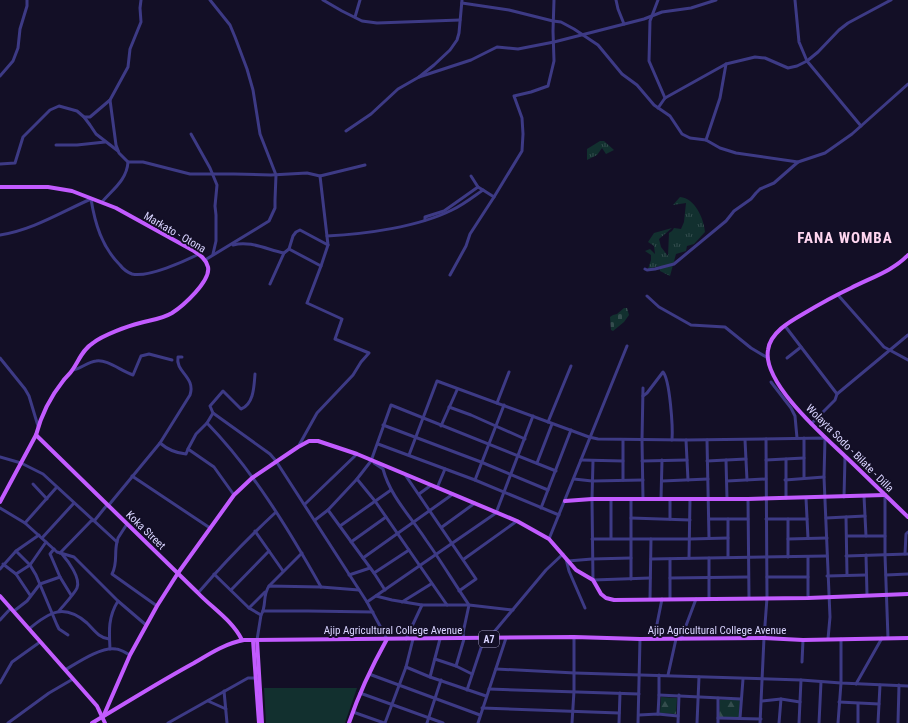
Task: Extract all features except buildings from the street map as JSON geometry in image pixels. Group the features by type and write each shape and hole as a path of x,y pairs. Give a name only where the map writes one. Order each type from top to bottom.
{"main road":[{"name":"Markato - Otona","path":"0,187 59,188 102,202 116,208 199,254 205,260 208,268 207,276 196,292 172,313 155,320 139,323 96,340 84,351 73,370 54,394 38,426 36,435 0,501"},
{"path":"768,358 767,352 771,340 785,326 801,315 895,266 908,255"},
{"name":"Wolayta Sodo - Bilate - Dilla","path":"768,358 771,370 780,386 799,411 825,438 908,517"},
{"name":"Koka Street","path":"36,435 232,625 242,640"},
{"path":"103,717 130,655 157,606 178,573 234,495 252,478 309,441 318,441 357,454 406,476 517,521 549,539 576,570 593,580 601,594 606,598 614,600 808,598 908,594"},
{"path":"565,501 611,499 806,498 885,495"},
{"path":"0,596 97,706 105,723"},
{"name":"Ajip Agricultural College Avenue","path":"92,723 211,653 242,640 574,637 640,639 764,638 803,640 908,638"},
{"path":"349,723 360,693 387,639"},
{"path":"255,640 258,723"},
{"path":"257,678 262,723"}],"street":[{"path":"0,76 13,61 18,48 20,29 27,6 27,0"},
{"path":"84,117 90,117 110,100 128,67 130,49 141,22 141,0"},
{"path":"205,260 269,221 275,208 276,175 260,134 253,90 235,36 230,25 210,0"},
{"path":"323,0 362,21 377,23 460,20"},
{"path":"355,17 360,0"},
{"path":"450,274 466,246 470,234 522,151 522,118 514,96 548,86 554,61 554,0"},
{"path":"616,0 624,24"},
{"path":"658,0 650,21 649,60 665,98"},
{"path":"419,77 471,60 498,47 518,49 554,42 624,24 662,12 691,8 716,0"},
{"path":"795,0 799,42 807,61 861,126"},
{"path":"658,108 665,98 726,64 755,57 764,58 788,68 797,66 807,61 818,52 839,30 848,23 890,0"},
{"path":"346,131 371,114 398,89 419,77 450,50 457,40 462,1 554,20 566,24 584,34 598,45 622,74 637,85 654,105 670,116 682,134 686,136 706,140 720,148 736,153 798,162"},
{"path":"706,140 720,98 726,64"},
{"path":"645,269 655,269 674,264 722,224 734,211 751,199 760,189 774,183 798,162 825,153 852,134 908,84"},
{"path":"110,100 118,151"},
{"path":"0,164 15,163 23,136 50,110 59,106 77,111 84,117 96,134 118,151 128,162 128,168 123,178 116,188 102,202"},
{"path":"191,134 214,175 217,186 214,206 216,215 216,241 213,254"},
{"path":"56,145 105,142"},
{"path":"128,162 143,162 190,174 214,175 276,175 307,173 320,176 365,165"},
{"path":"298,447 317,412 353,375 369,353 335,339 342,319 307,303 328,245 320,176"},
{"path":"471,176 478,186 494,197"},
{"path":"425,220 425,217 444,210 478,186"},
{"path":"327,236 350,235 383,230 425,220 454,209 483,190"},
{"path":"0,235 24,229 63,213 91,199 94,216 101,239 109,253 125,270 137,274 154,272 178,264 199,254"},
{"path":"270,284 284,253 289,249 293,236 296,232 300,230 328,245"},
{"path":"229,246 238,243 284,253"},
{"path":"289,249 321,266"},
{"path":"838,295 874,336 890,350 908,360"},
{"path":"647,296 659,307 691,325 725,327 751,348 768,358"},
{"path":"785,326 837,394"},
{"path":"811,424 835,400 837,394 908,336"},
{"path":"549,539 627,346"},
{"path":"787,358 801,347"},
{"path":"73,370 100,360 106,361 124,372 133,375 141,356 149,354 172,360"},
{"path":"61,553 93,520 95,520 160,443 191,392 192,386 190,380 178,365 178,357 182,357"},
{"path":"0,358 13,373 29,396 38,426"},
{"path":"548,422 571,366"},
{"path":"497,403 509,372"},
{"path":"643,396 663,372 667,382 672,418 672,440"},
{"path":"255,374 251,399 244,408 241,409 224,391 210,406 213,413 270,454 276,461 367,602 387,639"},
{"path":"409,455 437,381 457,390 504,405 552,424 598,439 745,440 766,438 825,438 824,477 830,617 828,639"},
{"path":"771,382 791,408 795,416 797,438"},
{"path":"643,388 643,499"},
{"path":"441,426 457,390"},
{"path":"315,520 328,510 357,479 371,461 391,405 556,471"},
{"path":"475,480 504,405"},
{"path":"448,408 471,415 525,439"},
{"path":"160,443 172,452 186,454 196,434 207,423 213,413"},
{"path":"367,602 496,513 533,416"},
{"path":"207,423 226,444 252,478 302,553 321,587"},
{"path":"537,463 552,424"},
{"path":"383,425 416,436 548,490"},
{"path":"541,508 571,430"},
{"path":"760,723 764,638 768,598 766,438"},
{"path":"804,438 804,478"},
{"path":"622,480 623,440"},
{"path":"686,440 688,480"},
{"path":"707,440 709,538"},
{"path":"745,440 747,480"},
{"path":"378,444 475,480 559,515"},
{"path":"188,449 214,467 234,495"},
{"path":"305,504 357,454"},
{"path":"844,497 845,456"},
{"path":"0,457 21,463 42,474 117,542"},
{"path":"766,460 804,458"},
{"path":"707,461 746,459"},
{"path":"786,459 786,498"},
{"path":"581,460 623,461"},
{"path":"661,499 662,460"},
{"path":"642,461 687,460"},
{"path":"726,460 727,499"},
{"path":"371,461 383,469 391,490 469,605 463,633 464,639 456,666"},
{"path":"593,461 593,580 650,578"},
{"path":"437,488 444,469"},
{"path":"132,476 210,528"},
{"path":"406,476 431,510 476,579 459,591"},
{"path":"786,480 824,477"},
{"path":"357,479 375,501 446,605"},
{"path":"574,479 643,480"},
{"path":"662,481 708,479"},
{"path":"727,481 766,479"},
{"path":"33,484 46,499"},
{"path":"420,494 430,486"},
{"path":"25,523 56,488"},
{"path":"340,526 391,490"},
{"path":"363,558 453,494"},
{"path":"885,495 885,555 888,638"},
{"path":"864,496 866,536"},
{"path":"806,498 808,538"},
{"path":"610,538 611,499"},
{"path":"670,499 670,519"},
{"path":"689,558 690,499"},
{"path":"748,499 749,598"},
{"path":"631,500 631,578"},
{"path":"42,538 74,503"},
{"path":"442,527 475,503"},
{"path":"0,508 25,523 54,549 74,557 118,601 146,625"},
{"path":"328,510 374,572 385,590"},
{"path":"198,593 214,574 275,513"},
{"path":"826,518 865,516"},
{"path":"351,542 386,517"},
{"path":"846,517 847,575"},
{"path":"632,518 690,520"},
{"path":"728,519 728,557"},
{"path":"709,520 748,519"},
{"path":"766,519 808,519"},
{"path":"788,519 788,557"},
{"path":"464,559 517,521"},
{"path":"127,524 118,538 115,549 116,561 112,574 157,606"},
{"path":"256,531 282,571"},
{"path":"846,556 907,554 905,540 908,532"},
{"path":"0,569 16,551 39,535"},
{"path":"846,536 885,536"},
{"path":"592,539 728,538"},
{"path":"788,539 827,538"},
{"path":"650,599 651,539"},
{"path":"16,574 30,566 46,542"},
{"path":"54,549 50,554 60,577 71,595"},
{"path":"374,572 409,550"},
{"path":"16,551 30,566 40,584 59,629 68,635"},
{"path":"232,590 269,551"},
{"path":"59,611 77,588 76,578 70,564 61,553"},
{"path":"249,608 265,592 282,571 302,553"},
{"path":"866,555 867,595"},
{"path":"651,559 827,556"},
{"path":"467,690 487,638 513,610 546,570 565,557 592,559 631,558"},
{"path":"565,557 584,608"},
{"path":"808,557 808,598"},
{"path":"709,558 710,599"},
{"path":"670,559 670,599"},
{"path":"3,564 16,574 30,595"},
{"path":"349,575 370,568"},
{"path":"214,574 249,608 262,613 308,611 373,612"},
{"path":"886,574 908,574"},
{"path":"828,576 866,575"},
{"path":"0,620 12,609 26,601 40,584 60,577"},
{"path":"670,578 748,577"},
{"path":"767,577 808,577"},
{"path":"402,602 431,584"},
{"path":"269,586 321,587 359,590"},
{"path":"255,640 262,613 265,592"},
{"path":"376,596 422,605 469,605 513,610"},
{"path":"654,639 662,599"},
{"path":"681,639 696,599"},
{"path":"110,649 109,630 112,611 118,601"},
{"path":"406,639 422,605"},
{"path":"29,629 42,618 59,611 76,616 97,634 105,639 109,639"},
{"path":"572,723 575,673 574,637"},
{"path":"478,723 506,638"},
{"path":"856,684 882,638"},
{"path":"353,712 385,723 406,667 413,639"},
{"path":"430,677 440,639"},
{"path":"638,723 640,639"},
{"path":"668,675 676,639"},
{"path":"838,723 841,683 841,639"},
{"path":"802,662 803,640"},
{"path":"0,683 12,662 40,642"},
{"path":"65,670 79,661 110,649 116,648 130,655"},
{"path":"435,659 456,666 472,674"},
{"path":"406,667 430,677 486,696"},
{"path":"496,669 801,680 908,686"},
{"path":"369,674 480,715"},
{"path":"658,714 659,675"},
{"path":"697,723 699,677"},
{"path":"8,723 73,678"},
{"path":"169,723 248,678 257,678"},
{"path":"740,718 743,679"},
{"path":"427,723 441,680"},
{"path":"799,723 801,680"},
{"path":"819,723 821,682"},
{"path":"878,723 880,685"},
{"path":"898,723 899,685"},
{"path":"489,689 639,694"},
{"path":"224,691 227,723"},
{"path":"360,693 443,723"},
{"path":"619,723 620,693"},
{"path":"659,695 741,699"},
{"path":"678,723 679,695"},
{"path":"718,698 718,723"},
{"path":"762,701 781,699 800,702"},
{"path":"780,723 781,699"},
{"path":"208,701 226,709"},
{"path":"839,702 879,704"},
{"path":"858,704 858,723"},
{"path":"482,708 619,713"},
{"path":"639,714 678,716"},
{"path":"718,718 761,719"},
{"path":"371,723 373,719"}],"green space":[{"path":"600,141 604,141 614,150 606,154 602,148 597,155 587,160 587,149"},
{"path":"680,197 690,201 698,210 703,221 705,232 694,244 687,246 686,251 676,254 670,276 660,271 660,266 648,269 651,255 645,251 650,249 655,254 654,246 648,242 654,233 672,228 659,239 661,247 668,256 669,233 674,228 681,229 684,222 686,203 673,205"},
{"path":"624,308 627,308 629,315 624,322 613,331 611,330 610,317 617,314"},
{"path":"264,688 357,688 345,723 266,723"},
{"path":"661,697 677,698 676,714 660,713"},
{"path":"720,700 740,700 739,717 719,717"}],"district":[{"name":"FANA WOMBA","path":"845,238"}]}
